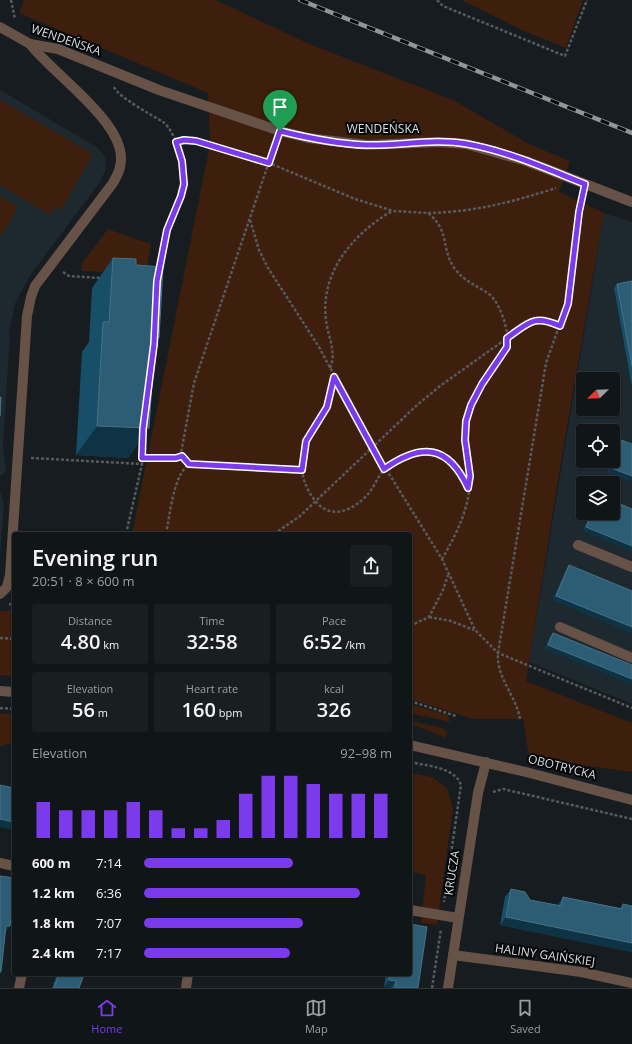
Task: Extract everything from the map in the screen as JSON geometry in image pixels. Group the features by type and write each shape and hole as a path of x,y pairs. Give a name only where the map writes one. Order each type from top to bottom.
{"street":[{"name":"WENDEŃSKA","path":"0,27 30,44 58,49 159,90 280,131 308,138 367,145 439,142 466,144 526,161 632,202"},
{"path":"13,532 27,316 31,297 35,286 113,183 119,171 121,160 116,138 99,115 74,87 40,57 30,44"},
{"path":"0,594 7,588 10,575 12,541"},
{"path":"578,545 632,567"},
{"path":"560,627 632,658"},
{"path":"0,691 12,692"},
{"name":"OBOTRYCKA","path":"412,745 486,762 632,800"},
{"name":"KRUCZA","path":"448,988 478,793 486,762"},
{"path":"0,863 12,866"},
{"path":"412,910 458,918"},
{"name":"HALINY GAIŃSKIEJ","path":"453,955 581,972 632,983"},
{"path":"19,988 22,976"},
{"path":"186,988 188,976"}],"path":[{"path":"438,0 443,6 565,56 587,0"},
{"path":"115,90 120,95 166,124 176,142 182,161 184,184 181,196 167,230 158,274"},
{"path":"182,456 194,383 280,131"},
{"path":"176,142 184,140 196,141 269,163 355,199 393,211 428,213 471,211 506,204 559,187 564,183 567,177"},
{"path":"520,719 518,707 501,676 497,660 546,363 568,304 579,212 585,184"},
{"path":"330,369 333,356 325,309 328,288 333,274 342,256 354,240 377,220 393,211"},
{"path":"428,213 442,227 446,249 455,269 468,281 488,294 497,304 507,338 507,347 482,384 471,405 466,421 465,440 470,476 464,517 442,559"},
{"path":"250,220 258,250 280,289 303,320 334,377 340,385 384,469 442,559 475,630 498,653 632,708"},
{"path":"53,264 69,276 104,278"},
{"path":"277,532 300,516 416,406 440,386 531,321 546,319 560,326"},
{"path":"334,377 327,407 306,441 302,470 306,486 316,501 328,510 337,512 347,510 353,507 369,492 384,469 407,454 416,452 434,453 443,456 456,467 468,488"},
{"path":"126,532 142,464 143,429"},
{"path":"142,458 176,458 182,456"},
{"path":"182,456 189,464 302,470"},
{"path":"17,457 142,464"},
{"path":"166,532 174,493 181,473 189,464"},
{"path":"429,617 443,590 448,574"},
{"path":"412,625 429,617 451,621 475,630"},
{"path":"0,638 12,639"},
{"path":"412,702 456,716"},
{"path":"0,708 12,708"},
{"path":"412,763 452,773 459,778 461,785 444,905"},
{"path":"491,795 495,790 503,789 632,819"},
{"path":"432,988 441,924"}],"shaded area":[{"path":"24,0 216,0 307,43 453,100 529,144 570,161 559,192 604,213 562,456 526,681 632,723 632,772 529,758 523,719 473,719 412,700 412,532 132,532 210,144 208,93 19,13"},
{"path":"461,0 583,0 566,48 524,31"},
{"path":"0,90 98,148 105,157 106,169 100,182 31,274 15,303 9,333 10,338 3,445 6,471 0,476"},
{"path":"0,100 93,154 61,210 55,207 50,215 0,185"},
{"path":"0,196 18,207 0,238"},
{"path":"604,213 632,222 632,704 529,662 576,381 576,416 620,416 620,372 577,372"},
{"path":"108,229 151,244 146,274 82,271 82,263"},
{"path":"0,492 4,506 0,557"},
{"path":"12,610 12,676 0,675 0,611"},
{"path":"412,705 448,715 450,722 412,713"},
{"path":"0,713 12,714 12,743 0,746"},
{"path":"412,721 442,728 447,732 446,738 412,724"},
{"path":"412,773 432,777 447,788 453,808 437,925 421,923 426,875 412,872"}],"building":[{"path":"113,258 136,259 136,265 163,267 159,338 155,338 149,428 97,426 103,322 109,322"},
{"path":"632,281 632,366 617,284"},
{"path":"621,440 632,444 632,476 611,468 620,468"},
{"path":"620,504 632,509 632,546 586,527 589,520 620,520"},
{"path":"569,565 632,591 632,627 556,596"},
{"path":"553,633 632,665 632,679 548,645"},
{"path":"0,785 12,788 12,822 0,819"},
{"path":"0,876 12,878 12,911 10,926 6,926 0,972"},
{"path":"511,889 525,892 530,900 561,906 563,897 622,909 623,904 632,906 632,943 506,917"},
{"path":"412,924 427,927 418,988 395,988 396,981 389,980 390,976 412,976"},
{"path":"58,976 83,977 79,988 54,988"}],"railway":[{"path":"300,0 632,133"}],"route":[{"path":"280,131 332,142 367,145 439,142 466,144 489,149 526,161 585,184 579,212 568,304 560,326 546,319 538,319 531,321 507,338 507,347 482,384 471,405 466,421 465,440 470,476 468,488 461,473 451,462 443,456 426,451 407,454 384,469 340,385 334,377 327,407 306,441 302,470 194,463 189,464 182,456 179,458 142,458 143,429 154,344 157,281 161,252 167,230 181,196 184,184 182,161 176,142 184,140 196,141 269,163 280,131"}]}
